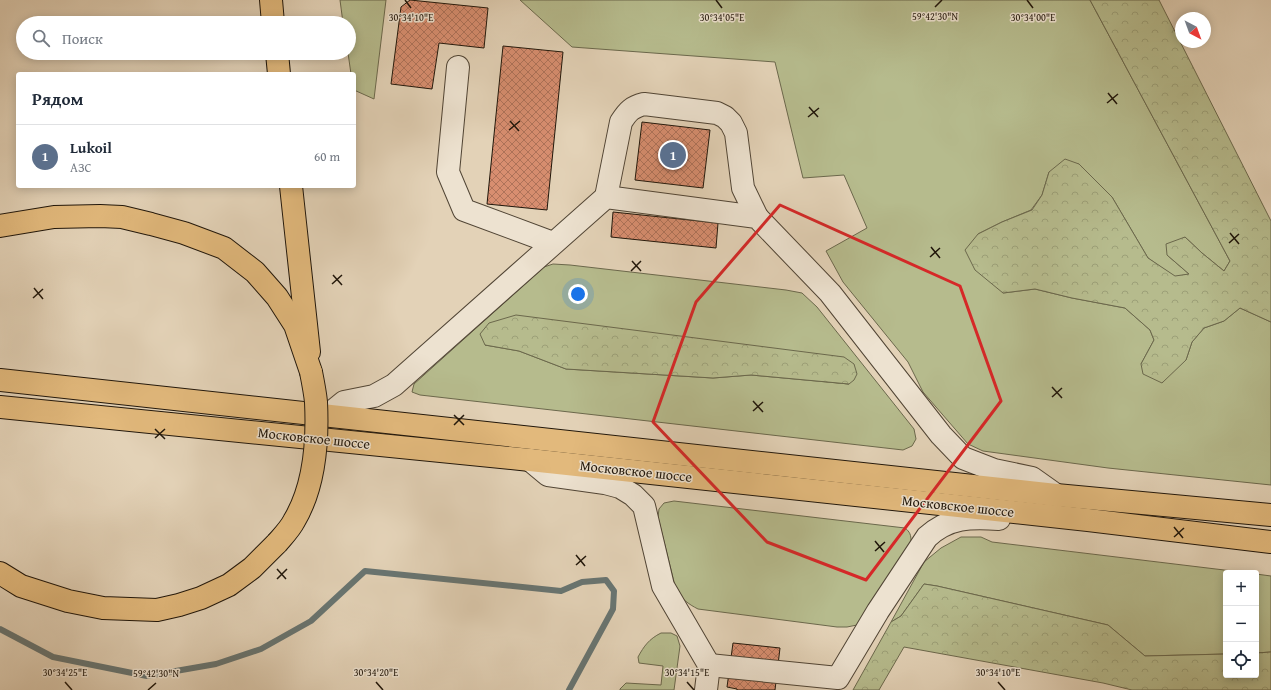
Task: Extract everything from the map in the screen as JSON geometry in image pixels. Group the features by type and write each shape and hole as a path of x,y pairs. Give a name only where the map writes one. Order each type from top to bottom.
{"main road":[{"path":"271,0 272,16"},
{"path":"278,60 279,72"},
{"path":"0,573 21,586 68,601 103,608 123,610 157,610 202,598 229,585 252,568 277,543 294,522 305,498 313,469 316,436 316,402 311,372 300,325 291,188"},
{"path":"0,226 54,217 100,216 122,217 184,233 224,248 255,272 300,325"},
{"name":"Московское шоссе","path":"0,380 328,414 1056,494 1271,515"},
{"name":"Московское шоссе","path":"0,407 530,460 1088,520 1271,542"}],"lane":[{"path":"458,67 448,172 464,210 553,243"},
{"path":"328,414 344,402 374,396 394,385 606,197 621,122 626,114 635,106 644,104 717,114 725,117 731,123 736,133 743,188 757,217 830,293 941,434 963,458 994,470 1032,478 1056,494"},
{"path":"606,197 757,217"},
{"path":"530,460 548,475 605,483 620,487 633,495 644,506 663,586 709,665 706,690"},
{"path":"709,665 834,684 878,611 910,562 927,537 936,529 958,520 976,517 1076,524 1088,520"}],"highlighted area":[{"path":"780,205 960,286 1001,401 866,580 767,542 653,422 696,302"}],"green space":[{"path":"340,0 386,0 374,99 356,91 356,72 351,72 349,60 356,60 356,16 342,16"},
{"path":"520,0 1090,0 1230,261 1224,271 1185,237 1167,255 1189,274 1175,277 1148,258 1112,197 1079,164 1049,172 1042,195 1031,210 978,234 1003,293 1035,289 1125,308 1150,330 1154,340 1141,364 1186,360 1192,342 1204,328 1224,321 1240,308 1271,322 1271,485 1108,468 983,451 968,444 923,392 908,362 843,282 826,251 867,228 844,175 803,178 775,62 572,47"},
{"path":"1090,0 1159,0 1175,32 1175,48 1183,48 1271,221 1271,322 1240,308 1224,321 1204,328 1192,342 1186,360 1162,383 1143,374 1141,364 1154,340 1150,330 1125,308 1035,289 1003,293 975,270 965,250 978,234 1002,222 1032,210 1042,195 1049,172 1065,159 1079,164 1112,197 1148,258 1175,276 1189,274 1167,255 1166,244 1185,237 1224,271 1230,261"},
{"path":"553,264 570,265 802,293 817,307 914,429 916,439 912,446 903,450 420,395 412,392 414,384 544,267","holes":["485,345 849,384 751,375 713,378 566,369 519,351"]},
{"path":"516,315 844,357 854,364 857,374 854,380 849,384 751,375 713,378 566,369 519,351 485,345 480,334 489,323"},
{"path":"674,501 905,528 910,534 911,541 872,609 857,625 837,627 698,609 686,601 676,590 658,517 659,509 664,503"},
{"path":"961,537 981,537 992,542 1224,570 1223,654 1145,656 1108,625 924,584 901,616 891,622 924,562 941,548"},
{"path":"1259,574 1271,576 1271,652 1259,653"},
{"path":"924,584 1108,625 1145,656 1223,654 1223,678 1259,678 1259,653 1271,652 1271,690 1132,690 1103,683 904,647 879,690 853,690 891,622 901,616"},
{"path":"661,633 671,633 677,636 680,646 674,690 620,690 626,683 661,685 663,666 639,663 638,657 647,643"}],"building":[{"path":"410,0 488,8 484,48 439,43 432,89 391,84 401,7"},
{"path":"503,46 563,52 547,210 487,204"},
{"path":"642,122 710,130 703,188 635,180"},
{"path":"613,212 718,223 716,248 611,237"},
{"path":"733,643 780,648 775,690 737,690 727,687"}],"waterway":[{"path":"0,629 53,657 147,676 216,664 261,649 311,621 365,571 561,591 582,582 606,580 614,591 613,609 569,690"}],"place":[{"name":"Lukoil","path":"673,155"}]}
